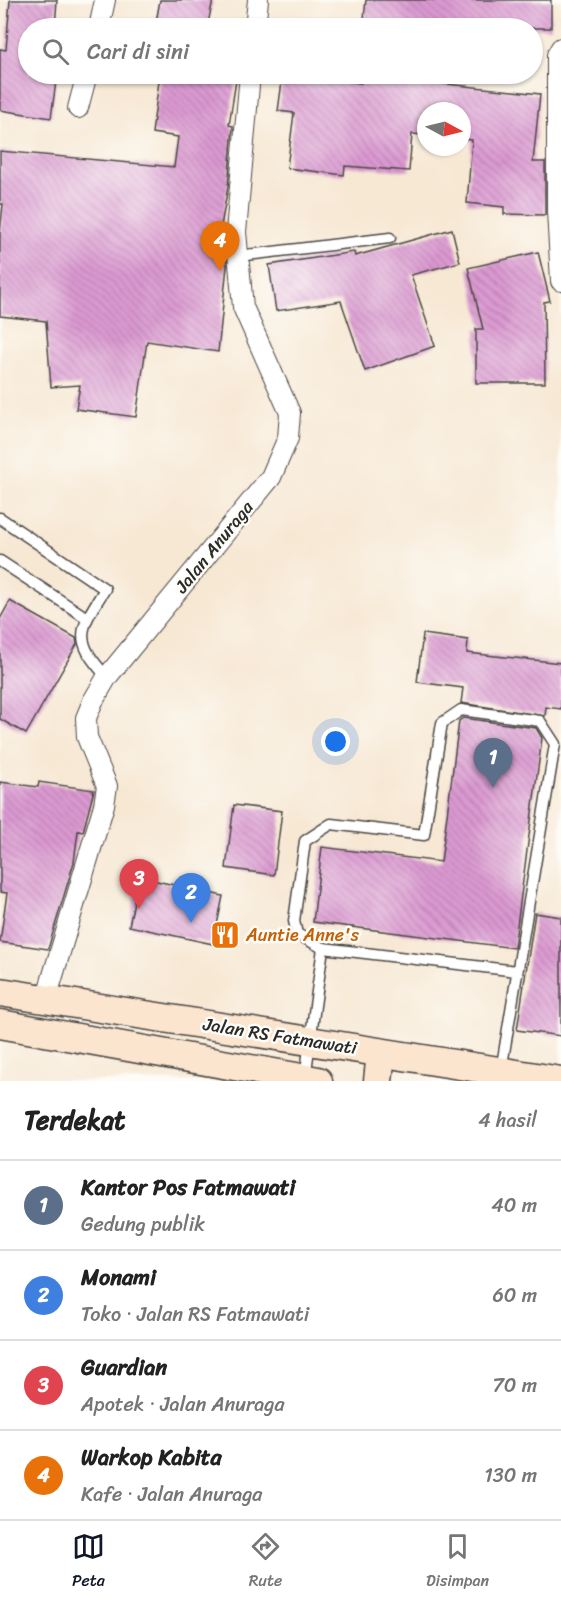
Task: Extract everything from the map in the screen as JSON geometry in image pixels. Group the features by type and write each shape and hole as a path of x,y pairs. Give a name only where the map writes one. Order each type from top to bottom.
{"main road":[{"name":"Jalan RS Fatmawati","path":"0,992 561,1081"},
{"name":"Jalan RS Fatmawati","path":"0,1024 312,1080"},
{"path":"378,1081 381,1053"}],"street":[{"path":"101,18 105,0"},
{"path":"256,18 258,0"},
{"path":"561,48 557,55 555,103 561,280"},
{"path":"78,108 84,84"},
{"name":"Jalan Anuraga","path":"46,999 104,805 107,786 87,737 86,718 93,700 107,677 271,477 288,438 290,413 243,308 236,232 249,84"}],"lane":[{"path":"238,256 390,238"},
{"path":"0,518 105,589 87,618 82,641 89,657 107,677"},
{"path":"0,561 87,618"},
{"path":"501,1071 555,744 540,721 461,710 442,723 424,835 331,824 305,842 294,921 297,934 323,948 517,971"},
{"path":"312,1080 309,1040 323,948"}],"building":[{"path":"10,0 57,0 56,18 18,18 18,84 56,84 51,118 0,110 0,49 6,50"},
{"path":"160,0 213,0 209,18 157,18"},
{"path":"366,0 551,0 551,28 543,28 543,18 364,18"},
{"path":"159,84 235,84 229,125 233,126 228,187 216,254 226,256 227,266 218,352 147,341 136,417 76,409 80,385 51,387 46,321 0,316 0,233 3,204 0,204 0,151 174,167 178,137 152,133"},
{"path":"282,84 446,84 540,94 533,162 545,162 545,215 504,214 504,207 467,203 472,140 471,102 417,102 417,134 412,134 409,171 345,166 344,175 287,168 294,113 278,111"},
{"path":"452,229 460,262 411,275 435,346 365,371 341,301 276,311 269,265 354,252 355,256"},
{"path":"538,252 550,301 544,302 545,383 476,383 476,329 483,329 468,268"},
{"path":"10,601 76,638 77,644 26,734 0,719 0,619"},
{"path":"423,634 468,640 467,653 561,663 561,709 546,707 545,716 461,703 463,688 417,682"},
{"path":"463,718 536,728 542,738 514,948 313,922 322,847 441,862 459,721"},
{"path":"0,782 38,787 39,782 94,790 83,832 78,831 74,862 48,949 0,942 7,893 0,892"},
{"path":"234,805 282,811 274,875 226,868"},
{"path":"139,877 223,896 213,944 129,926"},
{"path":"535,913 561,917 561,1036 517,1030"}],"place":[{"name":"Warkop Kabita","path":"220,271"},
{"name":"Kantor Pos Fatmawati","path":"493,788"},
{"name":"Guardian","path":"139,909"},
{"name":"Monami","path":"191,923"},
{"name":"Auntie Anne's","path":"225,935"}]}
